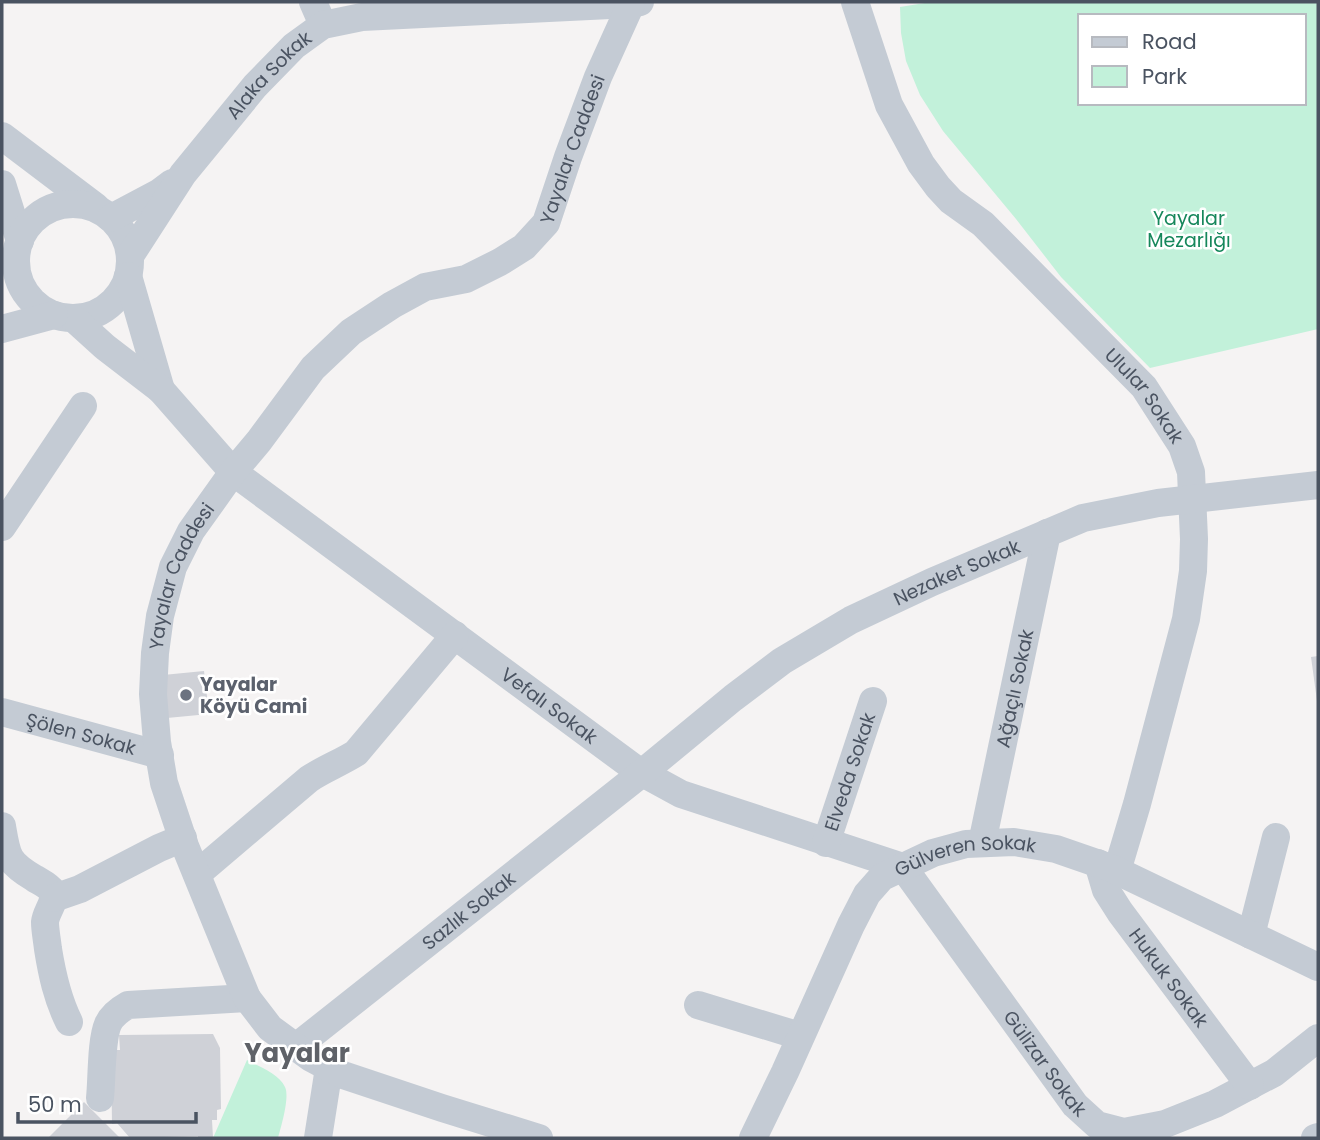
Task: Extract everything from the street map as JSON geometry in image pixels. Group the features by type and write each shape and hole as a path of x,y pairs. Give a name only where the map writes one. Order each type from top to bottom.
{"street":[{"name":"Ulular Sokak","path":"855,2 889,105 921,164 951,201 983,224 1144,387 1182,446 1191,472 1195,539 1186,619 1138,804 1108,867"},
{"name":"Alaka Sokak","path":"183,174 255,86 294,46 318,14 362,17 636,3"},
{"name":"Yayalar Caddesi","path":"539,1138 377,1087 329,1068 270,1028 247,999 164,783 153,695 155,653 160,616 173,568 191,531 313,368 351,332 392,305 425,287 466,279 500,262 524,247 546,223 598,77 636,3"},
{"path":"2,136 114,221 125,237 129,266 161,390"},
{"path":"12,258 29,224 43,212 61,204 80,204 104,214 160,192 183,174"},
{"path":"2,329 64,317 91,315 108,306 120,293 129,266 183,174"},
{"path":"2,184 12,258 26,293 38,306 64,317 161,390"},
{"name":"Vefalı Sokak","path":"161,390 233,472 642,773 681,794 903,867"},
{"path":"2,527 83,406"},
{"name":"Nezaket Sokak","path":"642,773 782,661 850,620 1047,533 1083,518 1158,503 1318,485"},
{"name":"Ağaçlı Sokak","path":"982,844 1047,533"},
{"path":"197,874 309,779 356,753 455,635"},
{"name":"Elveda Sokak","path":"826,843 873,701"},
{"name":"Şölen Sokak","path":"2,712 160,755"},
{"name":"Sazlık Sokak","path":"296,1047 642,773"},
{"path":"2,826 6,850 12,862 52,892 54,898 47,915 46,930 55,987 69,1022"},
{"path":"1251,935 1276,837"},
{"path":"54,898 80,889 183,838"},
{"name":"Gülveren Sokak","path":"753,1138 867,894 882,877 933,853 966,844 1014,842 1056,849 1108,867 1318,967"},
{"name":"Gülizar Sokak","path":"903,867 1075,1105 1097,1125 1124,1132 1165,1124 1215,1104 1274,1073 1318,1038"},
{"name":"Hukuk Sokak","path":"1108,867 1106,890 1120,912 1250,1086"},
{"path":"100,1098 105,1033 119,1010 128,1004 247,999"},
{"path":"698,1005 800,1036"},
{"path":"318,1138 329,1068"}],"green space":[{"name":"Yayalar Mezarlığı","path":"931,2 1318,2 1318,329 1150,368 1061,277 943,131 920,95 906,61 900,7"},
{"path":"247,1060 273,1074 285,1087 286,1105 278,1138 213,1138"}],"building":[{"path":"1318,656 1318,701 1317,701 1311,657"},
{"name":"Yayalar Köyü Cami","path":"204,671 209,714 167,718 163,675"},
{"path":"213,1034 220,1048 221,1109 217,1110 217,1120 212,1120 213,1138 130,1138 117,1123 112,1124 111,1050 120,1050 119,1035"},
{"path":"84,1102 120,1138 48,1138"}],"place":[{"name":"Yayalar Köyü Cami","path":"186,695"}],"district":[{"name":"Yayalar","path":"297,1053"}]}
